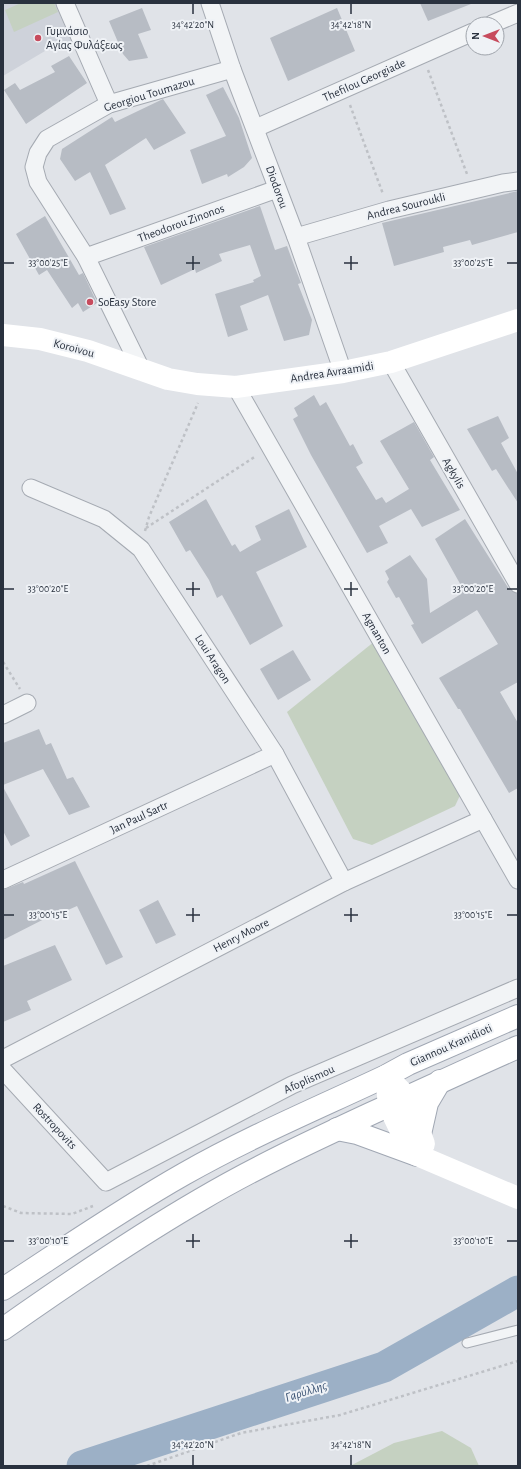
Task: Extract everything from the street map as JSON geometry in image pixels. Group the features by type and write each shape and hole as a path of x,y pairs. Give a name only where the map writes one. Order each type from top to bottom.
{"main road":[{"name":"Andrea Avraamidi","path":"142,371 168,379 197,384 236,386 343,372 391,362 518,320"},
{"name":"Koroivou","path":"3,335 40,339 74,347 142,371"},
{"name":"Giannou Kranidioti","path":"3,1289 116,1215 184,1174 242,1143 386,1076 408,1064 518,1016"},
{"path":"3,1329 98,1262 200,1199 274,1160 440,1081 518,1047"},
{"path":"386,1076 398,1101 420,1134 427,1152 426,1159"},
{"path":"420,1134 427,1103 440,1081"},
{"path":"398,1101 408,1146 426,1159"},
{"path":"337,1130 357,1133 426,1159 518,1198"}],"street":[{"path":"65,3 109,104"},
{"name":"Diodorou","path":"210,3 232,69 256,128 277,189 296,237 343,372"},
{"path":"505,18 518,13"},
{"name":"Thefilou Georgiade","path":"256,128 465,36"},
{"name":"Georgiou Toumazou","path":"142,371 86,257 38,182 34,167 38,153 47,139 109,104 232,69"},
{"name":"Andrea Souroukli","path":"296,237 389,210 473,189 518,181"},
{"name":"Theodorou Zinonos","path":"86,257 277,189"},
{"name":"Agkylis","path":"391,362 518,584"},
{"name":"Agnanton","path":"236,386 518,880"},
{"name":"Loui Aragon","path":"31,488 104,519 141,549 275,754 344,882"},
{"path":"3,715 27,703"},
{"name":"Jan Paul Sartr","path":"3,880 275,754"},
{"name":"Henry Moore","path":"3,1059 344,882 483,819"},
{"name":"Afoplismou","path":"106,1182 292,1085 518,988"},
{"name":"Rostropovits","path":"3,1070 106,1182"}],"lane":[{"path":"467,1343 518,1330"}],"path":[{"path":"422,55 473,189"},
{"path":"344,89 389,210"},
{"path":"141,549 148,517 198,403 197,384"},
{"path":"146,528 271,447"},
{"path":"3,662 27,699 27,703"},
{"path":"3,1206 21,1213 72,1214 102,1202 106,1182"},
{"path":"147,1466 241,1433 340,1415 518,1361"}],"shaded area":[{"name":"Γυμνάσιο Αγίας Φυλάξεως","path":"3,3 56,3 69,33 77,43 67,47 50,48 3,76"}],"green space":[{"path":"21,3 54,3 58,12 14,32 5,10"},
{"path":"375,641 463,789 455,806 372,845 353,839 287,712"},
{"path":"442,1431 471,1448 479,1466 350,1466 394,1443"}],"building":[{"path":"420,3 471,3 471,4 428,21"},
{"path":"142,8 151,30 138,34 148,58 129,61 123,54 109,21"},
{"path":"337,8 355,51 288,81 270,38"},
{"path":"69,56 87,83 26,124 4,90 15,83 20,90 55,72 51,66"},
{"path":"223,87 239,118 252,158 244,167 228,177 227,174 202,184 190,150 226,136 206,95"},
{"path":"163,99 186,133 154,150 146,138 105,165 126,209 110,215 90,172 75,181 60,159 62,149 112,117 115,122"},
{"path":"518,191 518,232 472,245 470,240 443,247 444,252 394,266 382,223"},
{"path":"260,206 275,250 287,246 301,283 298,284 312,320 309,335 284,341 268,295 240,306 248,330 228,337 215,294 254,282 253,280 261,276 250,245 219,254 222,261 196,273 195,269 161,285 144,247"},
{"path":"45,216 79,275 83,273 97,303 83,312 78,303 72,308 47,270 39,275 16,234"},
{"path":"314,395 320,406 326,402 350,446 353,444 363,463 356,467 376,500 382,497 386,503 409,489 380,441 414,422 434,457 430,460 460,510 422,527 411,509 379,526 388,543 367,553 311,455 293,419 298,416 294,408"},
{"path":"498,416 509,438 501,443 518,474 518,503 496,469 492,471 467,429"},
{"path":"206,499 232,546 235,544 240,552 261,540 255,526 289,509 307,547 256,572 283,626 250,645 222,595 217,598 209,580 190,550 186,552 169,522"},
{"path":"465,519 509,589 518,594 518,682 500,692 518,723 518,788 509,793 460,709 458,709 439,678 498,644 477,610 422,644 411,625 414,624 399,597 396,598 387,582 389,579 385,571 410,555 427,579 430,613 461,594 460,591 463,589 435,539"},
{"path":"293,650 311,680 278,700 260,669"},
{"path":"39,729 46,745 51,743 67,779 73,777 90,807 69,815 43,769 3,785 3,743"},
{"path":"3,787 30,836 11,846 3,831"},
{"path":"75,861 123,957 106,965 77,906 59,914 58,912 3,940 3,890 23,882 24,884"},
{"path":"158,900 176,935 156,944 139,910"},
{"path":"55,945 72,980 27,1001 31,1010 3,1022 3,966"}],"waterway":[{"name":"Γαρύλλης","path":"82,1466 384,1367 518,1291"}],"place":[{"name":"Γυμνάσιο Αγίας Φυλάξεως","path":"38,38"},
{"name":"SoEasy Store","path":"90,302"}]}
